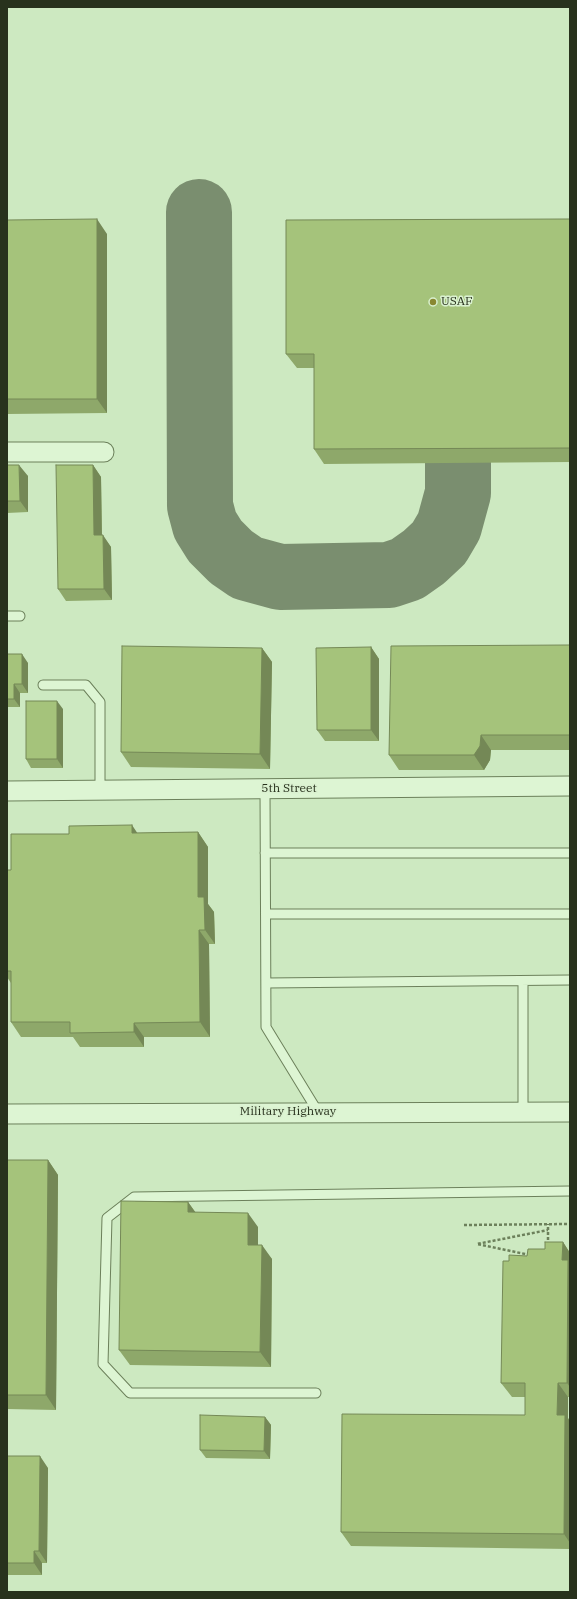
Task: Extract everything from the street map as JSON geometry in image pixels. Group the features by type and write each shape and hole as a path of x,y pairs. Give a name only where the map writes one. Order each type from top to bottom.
{"street":[{"path":"7,452 104,452"},
{"name":"5th Street","path":"7,790 570,786"},
{"name":"Military Highway","path":"7,1114 570,1112"}],"lane":[{"path":"7,616 20,616"},
{"path":"43,684 86,684 100,702 100,789"},
{"path":"265,789 266,1027 318,1112"},
{"path":"265,853 570,853"},
{"path":"266,914 570,914"},
{"path":"267,983 522,982 570,980"},
{"path":"522,982 523,1112"},
{"path":"316,1393 130,1393 103,1364 107,1218 134,1197 570,1191"}],"path":[{"path":"548,1224 548,1247"},
{"path":"464,1225 570,1224"},
{"path":"532,1255 477,1244 548,1230"}],"building":[{"path":"97,219 97,399 7,399 7,220"},
{"name":"USAF","path":"570,219 570,448 314,449 314,354 286,354 286,220"},
{"path":"7,465 19,465 20,501 7,501"},
{"path":"56,465 93,465 94,535 103,535 104,589 58,589"},
{"path":"570,645 570,735 481,735 480,746 474,755 389,755 391,646"},
{"path":"122,646 262,648 260,754 121,752"},
{"path":"371,647 371,730 317,730 316,648"},
{"path":"7,654 22,654 22,684 14,684 14,699 7,699"},
{"path":"26,701 57,701 57,759 26,759"},
{"path":"132,825 132,833 198,832 198,897 204,897 205,930 199,930 200,1022 134,1023 134,1032 70,1033 70,1022 11,1022 11,971 7,971 7,870 11,870 11,834 69,834 69,826"},
{"path":"7,1160 48,1160 46,1395 7,1395"},
{"path":"121,1201 188,1202 188,1212 248,1213 248,1245 262,1245 260,1352 119,1350"},
{"path":"545,1242 563,1242 562,1260 568,1260 567,1383 558,1383 557,1415 565,1415 564,1534 341,1532 342,1414 525,1415 525,1383 501,1383 503,1261 509,1261 509,1255 527,1256 528,1249 545,1249"},
{"path":"200,1415 265,1417 264,1451 200,1450"},
{"path":"7,1456 40,1456 39,1551 34,1551 34,1563 7,1563"}],"taxiway":[{"path":"199,212 200,506 205,525 215,541 231,557 247,568 280,577 389,575 407,569 424,557 439,543 449,526 458,493 458,463"}],"place":[{"name":"USAF","path":"433,302"}]}
